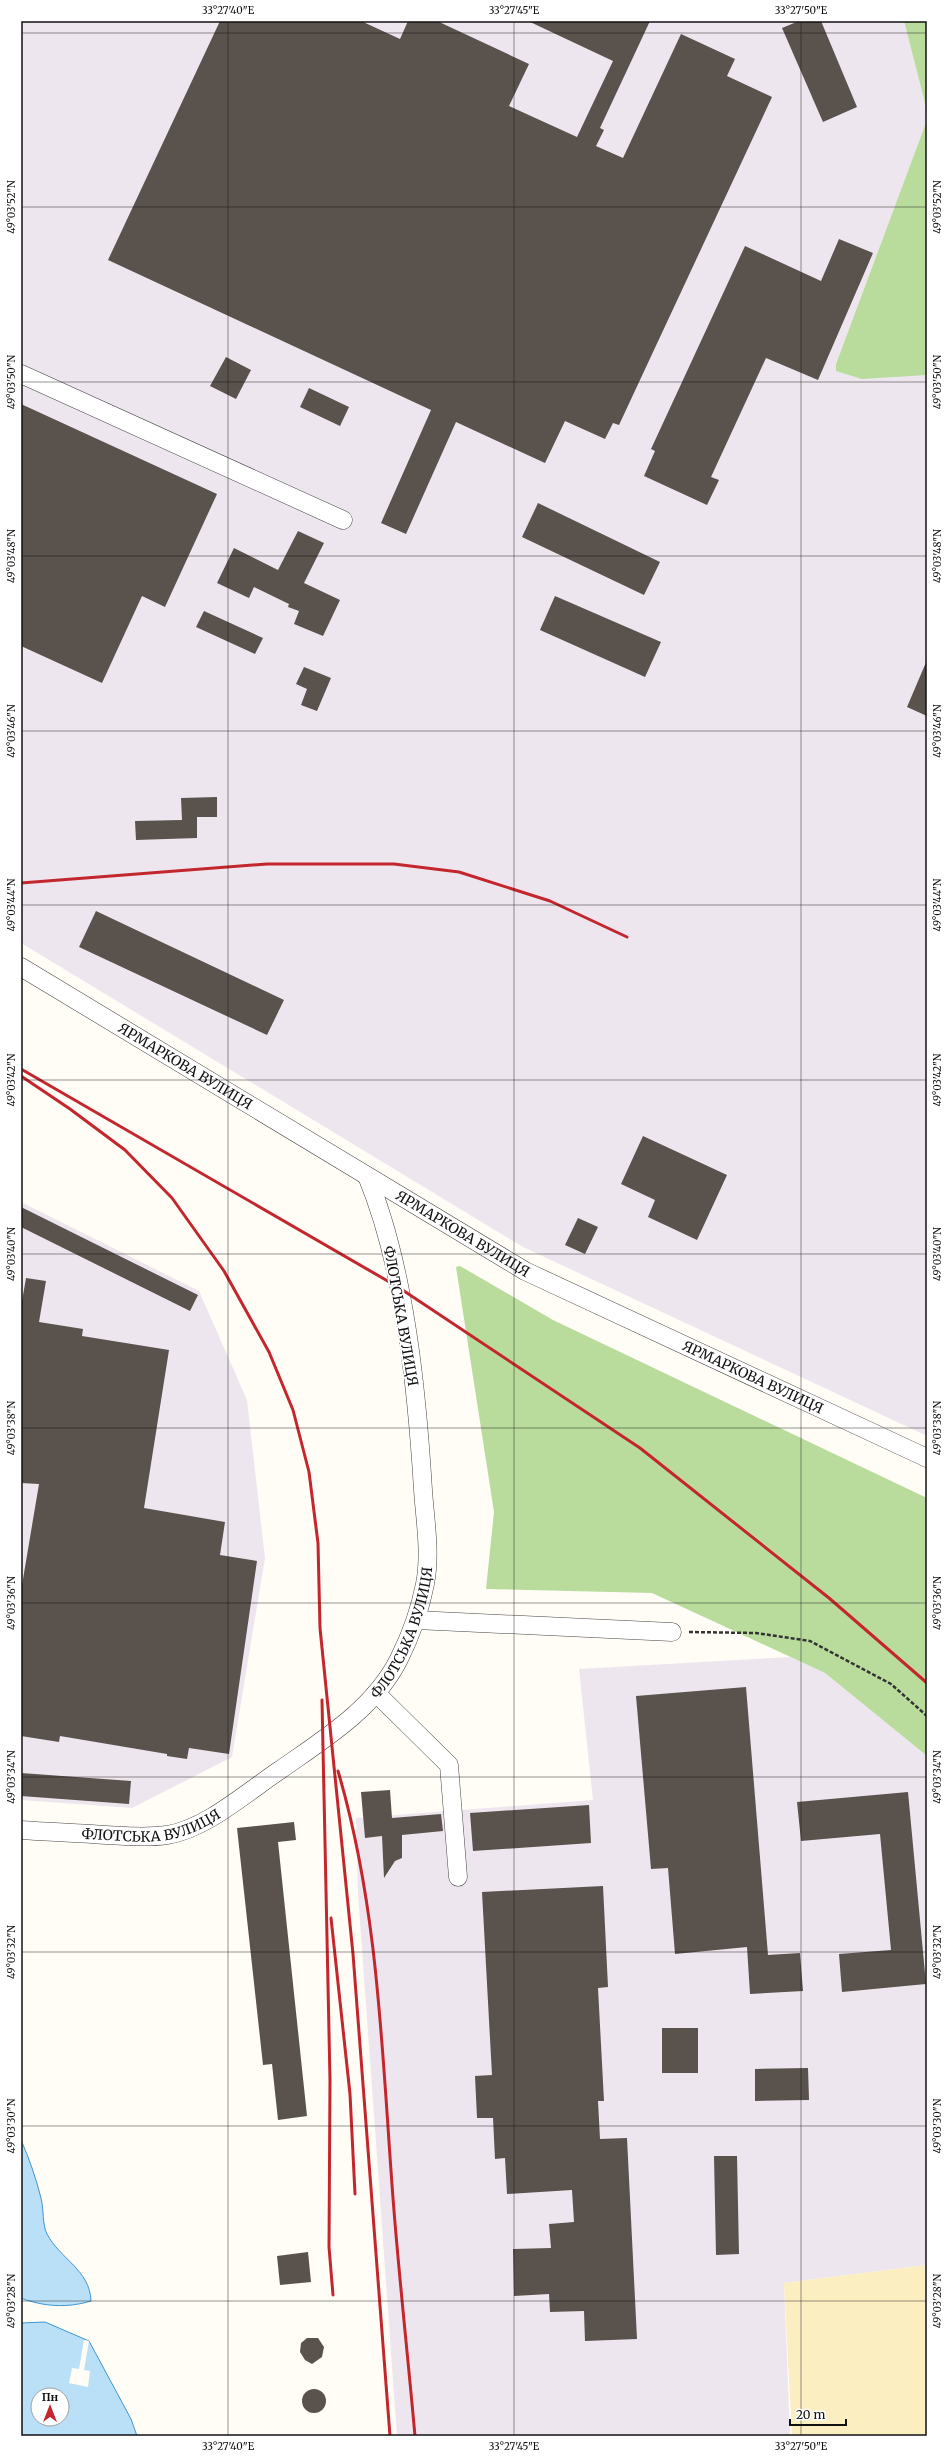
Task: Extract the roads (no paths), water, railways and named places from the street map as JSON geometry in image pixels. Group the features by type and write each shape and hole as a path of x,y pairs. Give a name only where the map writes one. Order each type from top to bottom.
{"street":[{"path":"21,374 343,520"},
{"name":"ЯРМАРКОВА ВУЛИЦЯ","path":"21,967 525,1271 927,1458"},
{"name":"ФЛОТСЬКА ВУЛИЦЯ","path":"21,1830 142,1837 167,1835 182,1831 227,1807 351,1718 376,1693 398,1661 416,1620 425,1582 427,1552 422,1466 410,1353 384,1218 367,1176"},
{"path":"416,1620 672,1632"},
{"path":"376,1693 449,1764 458,1877"}],"water":[{"path":"21,2140 32,2168 42,2202 45,2230 59,2251 74,2265 86,2281 91,2301 74,2305 56,2306 21,2298"},
{"path":"45,2322 89,2341 131,2419 137,2436 21,2436 21,2323"}],"railway":[{"path":"21,883 267,864 394,864 459,872 550,901 627,937"},
{"path":"21,1069 398,1287 640,1448 829,1598 927,1683"},
{"path":"21,1076 70,1109 125,1150 172,1198 224,1271 269,1352 293,1410 309,1472 318,1543 320,1628 353,1954 390,2436"},
{"path":"322,1700 330,2080 329,2247 333,2295"},
{"path":"338,1771 352,1823 371,1929 382,2037 395,2228 415,2436"},
{"path":"331,1918 350,2094 355,2194"}]}
